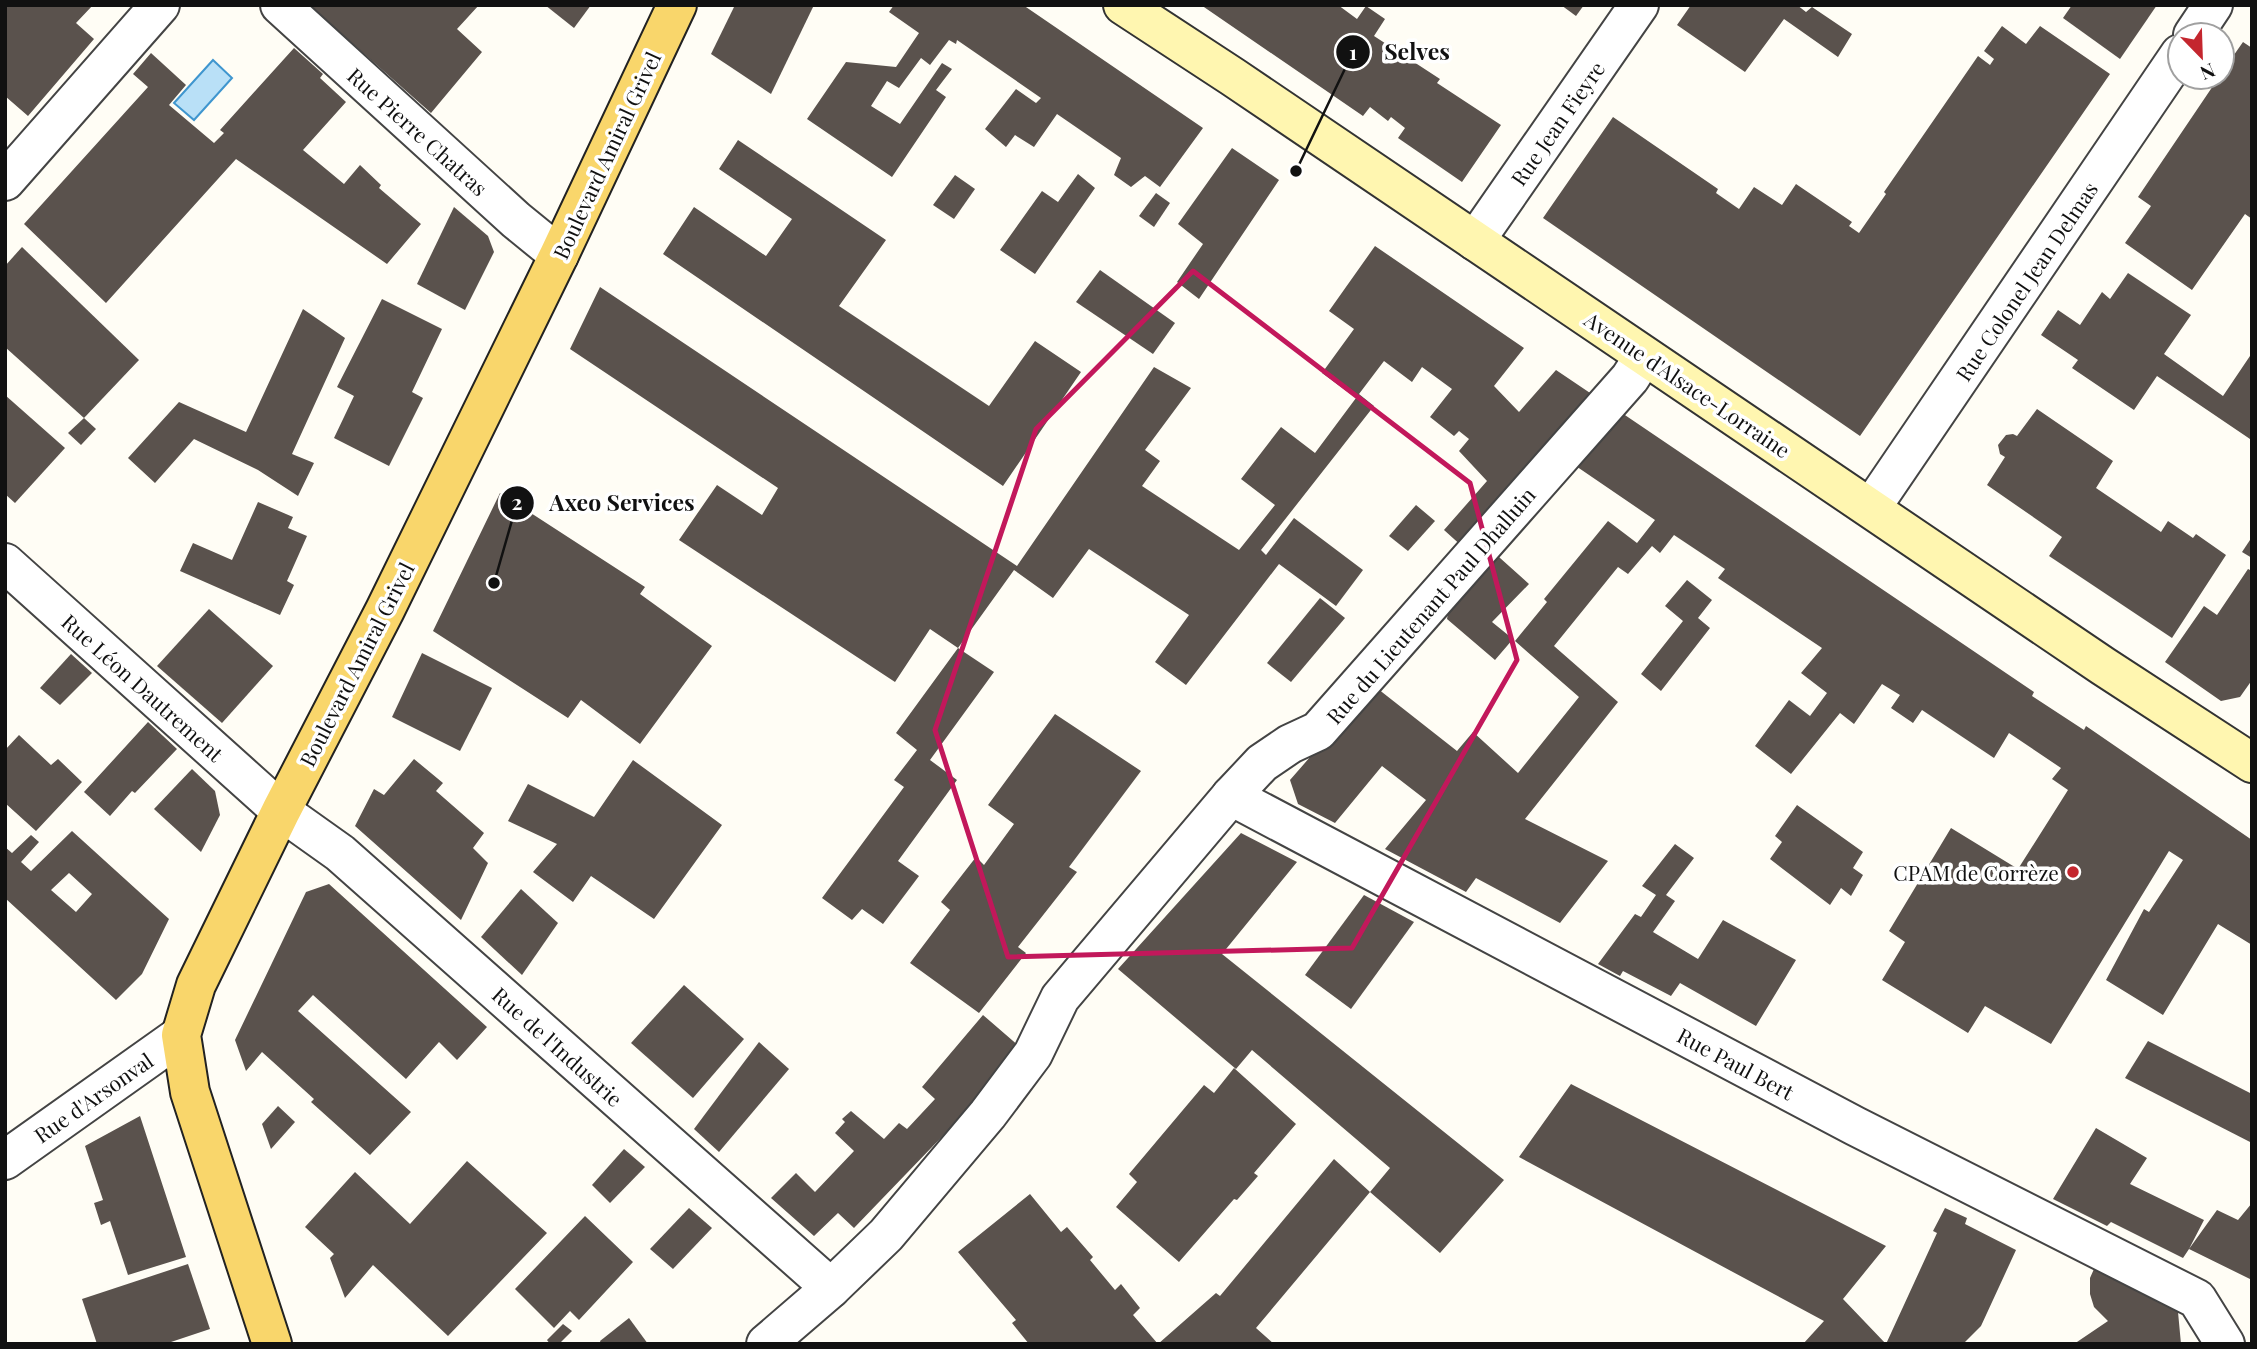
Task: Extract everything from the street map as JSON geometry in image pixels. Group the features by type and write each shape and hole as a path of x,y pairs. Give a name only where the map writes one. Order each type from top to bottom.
{"main road":[{"name":"Boulevard Amiral Grivel","path":"272,1344 190,1091 181,1035 196,985 281,811 385,610 559,255 677,5"},
{"name":"Avenue d'Alsace-Lorraine","path":"1123,5 2103,666 2251,760"}],"street":[{"path":"5,181 160,5"},
{"name":"Rue Pierre Chatras","path":"280,5 516,220 559,255"},
{"name":"Rue Jean Fieyre","path":"1475,241 1639,5"},
{"path":"2202,21 2213,5"},
{"name":"Rue Colonel Jean Delmas","path":"1871,508 2166,75"},
{"name":"Rue du Lieutenant Paul Dhalluin","path":"766,1344 831,1288 886,1235 988,1114 1033,1055 1060,998 1231,796 1262,763 1290,744 1318,731 1630,378 1644,356"},
{"name":"Rue Léon Dautrement","path":"5,563 281,811"},
{"name":"Rue Paul Bert","path":"1231,796 1855,1126 2197,1299 2224,1344"},
{"name":"Rue de l'Industrie","path":"281,811 340,853 831,1288"},
{"name":"Rue d'Arsonval","path":"5,1160 181,1035"}],"highlighted area":[{"path":"1193,271 1470,483 1517,660 1352,948 1008,957 935,730 1036,429"}],"water":[{"path":"213,60 232,78 194,120 174,103"}],"building":[{"path":"5,5 93,5 76,23 94,39 28,116 5,96"},
{"path":"309,5 479,5 457,29 482,52 431,113"},
{"path":"545,5 591,5 574,28"},
{"path":"735,5 814,5 771,94 711,54"},
{"path":"894,5 1023,5 1203,128 1160,187 1145,176 1131,187 1114,175 1121,158 1057,114 1034,147 1015,135 1006,147 985,129 1016,89 1036,103 1041,98 957,40 956,44 949,40 930,65 921,58 899,88 887,81 871,106 900,124 942,63 952,69 936,90 946,97 892,177 807,119 846,62 896,67 919,33 889,12"},
{"path":"1201,5 1338,5 1357,19 1366,6 1385,19 1374,36 1440,79 1437,83 1501,125 1462,182 1398,138 1405,128 1391,117 1388,121 1370,107 1363,116"},
{"path":"1561,5 1584,5 1576,16"},
{"path":"1691,5 1797,5 1806,12 1812,7 1852,34 1838,57 1784,19 1745,72 1677,25"},
{"path":"2072,5 2157,5 2120,59 2063,18"},
{"path":"2002,26 2026,44 2040,26 2110,74 1860,436 1543,218 1613,117 1718,189 1716,193 1739,209 1754,187 1782,205 1796,184 1852,222 1849,226 1859,233 1886,194 1884,192 1978,56 1990,65 1994,59 1984,51"},
{"path":"2243,42 2252,48 2252,219 2245,214 2192,290 2125,243 2151,206 2138,197 2210,91 2236,91 2236,52"},
{"path":"294,48 323,74 320,78 346,102 303,150 344,184 360,165 381,185 379,188 421,224 387,264 236,159 106,303 24,224 148,87 133,74 151,53 186,85 169,105 214,143 224,133 220,130"},
{"path":"738,140 886,240 839,306 989,406 1035,341 1081,372 1003,486 663,254 694,207 766,256 792,219 719,169"},
{"path":"1232,148 1279,180 1199,299 1177,282 1203,244 1178,224"},
{"path":"1078,174 1095,188 1035,274 1000,250 1042,191 1058,202"},
{"path":"955,175 975,189 954,219 933,205"},
{"path":"1156,193 1170,203 1154,227 1139,216"},
{"path":"454,207 488,236 494,252 465,310 417,284"},
{"path":"1375,246 1524,348 1494,386 1519,412 1556,370 1599,399 1464,548 1444,530 1487,481 1459,451 1469,439 1459,431 1454,436 1430,417 1452,389 1422,367 1412,382 1384,361 1359,394 1374,406 1261,550 1266,555 1294,518 1363,570 1336,606 1279,564 1186,685 1155,662 1189,615 1089,549 1053,598 1014,570 958,648 930,629 895,682 679,540 717,485 762,515 778,488 570,349 600,287 1017,566 1154,367 1191,388 1145,450 1160,461 1142,486 1239,550 1275,505 1241,479 1281,427 1315,453 1356,398 1322,373 1354,329 1329,311"},
{"path":"22,247 139,360 84,418 5,347 5,266"},
{"path":"1100,270 1175,323 1153,354 1076,302"},
{"path":"2128,273 2191,315 2164,354 2223,396 2252,353 2250,439 2157,376 2134,410 2072,368 2078,360 2041,335 2058,310 2080,325 2102,292 2110,299"},
{"path":"382,299 442,329 412,392 423,398 389,466 334,438 354,396 337,387"},
{"path":"303,309 345,338 292,454 314,463 298,496 258,470 194,439 155,483 128,458 179,402 246,432"},
{"path":"5,395 65,448 15,503 5,494"},
{"path":"1616,409 2034,692 2032,696 2084,730 2086,726 2252,840 2252,945 2218,924 2163,1015 2106,980 2144,909 2149,912 2183,860 2169,851 2051,1044 1985,1006 1968,1033 1882,980 1905,942 1889,931 1951,828 2018,869 2068,790 2052,779 2061,768 2009,733 1994,758 1922,710 1913,723 1891,708 1900,695 1882,684 1854,724 1840,713 1791,774 1755,746 1789,700 1810,716 1827,693 1801,673 1822,648 1718,578 1725,569 1674,535 1660,553 1652,546 1628,574 1618,567 1554,646 1618,702 1525,819 1608,861 1560,923 1476,878 1466,892 1385,849 1426,800 1382,766 1335,823 1298,804 1290,780 1373,685 1457,751 1473,732 1518,773 1579,697 1515,641 1547,602 1544,599 1608,521 1637,543 1655,520 1570,462"},
{"path":"2037,409 2113,461 2096,488 2161,532 2168,521 2193,538 2196,534 2226,555 2172,638 2049,556 2062,537 1987,485 2005,457 2000,454 1998,445 2006,435 2017,436"},
{"path":"84,418 96,429 81,445 68,433"},
{"path":"500,493 645,587 640,594 712,646 640,744 581,700 568,718 433,631"},
{"path":"258,502 293,517 288,528 307,536 287,581 294,585 280,615 180,571 193,543 232,560"},
{"path":"1416,505 1435,521 1408,551 1389,536"},
{"path":"2252,537 2252,558 2242,552"},
{"path":"1490,549 1529,584 1492,622 1513,639 1495,660 1447,619 1452,589"},
{"path":"2248,569 2252,571 2252,680 2240,697 2221,701 2165,662 2204,606 2217,615"},
{"path":"1687,580 1712,600 1698,618 1710,628 1661,691 1641,674 1683,621 1665,606"},
{"path":"1320,598 1345,618 1291,682 1267,663"},
{"path":"209,609 273,666 222,723 157,666"},
{"path":"958,648 994,672 930,760 957,780 898,861 919,876 883,924 862,909 852,920 822,898 904,787 894,780 917,750 896,733"},
{"path":"422,653 492,688 460,751 392,717"},
{"path":"71,654 92,673 60,705 40,688"},
{"path":"1055,714 1141,771 1069,867 1077,872 1018,947 1026,953 979,1013 910,963 950,910 941,902 976,857 984,865 1014,824 988,805"},
{"path":"148,722 177,749 135,793 132,791 110,816 84,792"},
{"path":"19,735 51,765 58,759 82,782 36,831 5,803 5,750"},
{"path":"414,759 443,783 436,791 484,833 473,848 488,863 461,920 355,826 374,789 384,795"},
{"path":"633,760 722,825 654,919 591,876 573,902 533,872 557,844 508,821 528,784 594,817"},
{"path":"192,769 215,791 220,815 201,852 154,809"},
{"path":"1797,805 1863,852 1853,868 1863,875 1851,896 1841,888 1830,905 1770,859 1782,842 1775,836"},
{"path":"72,831 169,919 142,974 116,1000 5,898 5,847 12,853 31,835 39,842 21,862 31,871","holes":["69,873 92,894 76,912 51,890"]},
{"path":"1241,833 1297,862 1222,954 1504,1180 1440,1253 1370,1192 1390,1168 1252,1050 1236,1069 1118,969"},
{"path":"1675,844 1694,858 1666,895 1675,901 1653,932 1698,959 1723,920 1796,960 1756,1026 1680,983 1671,996 1623,971 1620,976 1598,964 1635,914 1641,917 1656,895 1642,886"},
{"path":"329,884 487,1027 457,1060 439,1042 406,1079 313,995 298,1011 411,1112 370,1155 311,1102 314,1099 262,1052 246,1071 235,1040 306,892"},
{"path":"521,889 558,923 522,975 481,937"},
{"path":"1364,895 1414,922 1351,1009 1305,975"},
{"path":"684,985 744,1039 693,1098 631,1043"},
{"path":"983,1015 1019,1046 959,1119 854,1228 838,1213 814,1236 771,1198 796,1173 815,1192 854,1151 835,1133 845,1122 842,1119 851,1111 884,1139 899,1123 907,1129 935,1099 922,1087"},
{"path":"2148,1041 2252,1094 2252,1143 2125,1078"},
{"path":"759,1042 789,1069 719,1152 694,1129"},
{"path":"1234,1068 1296,1124 1254,1173 1258,1176 1237,1200 1234,1199 1179,1262 1116,1207 1137,1182 1129,1174 1204,1085 1214,1093"},
{"path":"1571,1084 1886,1246 1843,1299 1886,1344 1803,1344 1824,1321 1519,1157"},
{"path":"278,1106 295,1122 271,1149 262,1124"},
{"path":"140,1116 186,1257 128,1275 110,1221 101,1225 94,1203 103,1200 85,1146"},
{"path":"2096,1128 2147,1158 2130,1184 2204,1220 2183,1258 2111,1222 2107,1226 2053,1199"},
{"path":"624,1149 645,1167 610,1203 592,1185"},
{"path":"1334,1159 1370,1192 1256,1328 1274,1344 1158,1344 1216,1293 1220,1296"},
{"path":"467,1161 547,1233 448,1336 373,1265 345,1298 330,1258 334,1254 305,1227 355,1172 410,1224"},
{"path":"1030,1194 1061,1232 1067,1227 1093,1257 1090,1260 1115,1290 1121,1284 1140,1308 1133,1315 1158,1344 1029,1344 1012,1323 1016,1320 958,1252"},
{"path":"2252,1203 2252,1280 2189,1249 2217,1210 2238,1220"},
{"path":"689,1208 712,1228 673,1269 650,1249"},
{"path":"1945,1208 1967,1218 1965,1224 2016,1250 1981,1326 1963,1344 1886,1344 1937,1233 1933,1231"},
{"path":"585,1216 633,1262 579,1320 570,1311 554,1328 515,1289"},
{"path":"188,1264 210,1329 165,1344 97,1344 82,1299"},
{"path":"2094,1269 2178,1312 2181,1344 2074,1344 2108,1321 2094,1307 2090,1294 2090,1278"},
{"path":"629,1318 648,1344 601,1344 600,1341"},
{"path":"563,1324 572,1331 559,1344 550,1344 547,1340"}],"place":[{"name":"Selves","path":"1296,171"},
{"name":"Axeo Services","path":"494,583"},
{"name":"CPAM de Corrèze","path":"2073,872"}]}
